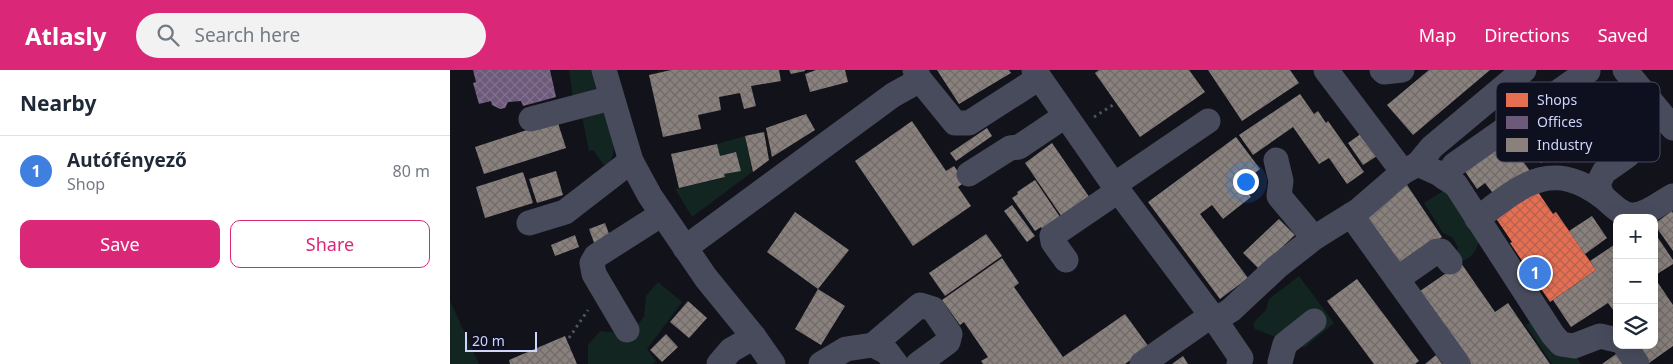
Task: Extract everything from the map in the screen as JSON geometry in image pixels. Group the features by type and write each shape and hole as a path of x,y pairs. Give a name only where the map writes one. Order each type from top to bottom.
{"lane":[{"path":"604,70 631,161 650,196 706,278 754,337 773,364"},
{"path":"1326,70 1411,168 1438,173 1456,185 1553,335 1561,344 1574,346 1600,336 1613,339"},
{"path":"1382,70 1384,72 1402,70"},
{"path":"1510,82 1524,70"},
{"path":"1571,82 1588,70"},
{"path":"1625,70 1635,82"},
{"path":"685,248 893,95 917,75 955,123 969,123 1044,75 1065,116 1116,188 1214,318 1240,361 1285,363 1285,344 1314,321"},
{"path":"1142,364 1214,318 1231,310 1277,267 1314,238 1351,215 1411,168 1432,147 1496,93"},
{"path":"531,119 611,98"},
{"path":"1660,112 1673,128"},
{"path":"969,174 1010,148 1019,147 1065,116"},
{"path":"1066,260 1053,242 1052,236 1208,121"},
{"path":"1446,178 1454,165 1496,135"},
{"path":"1276,160 1281,181 1279,196 1314,238"},
{"path":"529,223 565,212 631,161"},
{"path":"1602,196 1598,184 1604,172 1618,162"},
{"path":"1482,227 1524,185 1538,179 1553,176 1586,184 1618,210 1631,216 1644,213 1673,196"},
{"path":"627,330 594,274 592,263 596,256 662,214"},
{"path":"1351,215 1458,364"},
{"path":"1482,227 1505,246 1533,288"},
{"path":"1397,279 1437,251 1441,251 1450,262"},
{"path":"821,364 846,349 873,345 920,305 933,308 950,334 948,342 918,364"},
{"path":"719,364 732,350 754,337"},
{"path":"873,345 887,352 896,364"},
{"path":"1628,349 1638,364"}],"path":[{"path":"569,338 603,289"}],"green space":[{"path":"569,70 597,70 600,78 596,92 573,98"},
{"path":"599,111 606,113 614,141 611,161 606,168 593,150 589,151 582,116"},
{"path":"745,136 752,172 692,217 676,189 724,178 724,174 740,171 736,152 720,156 717,144"},
{"path":"1443,191 1449,193 1479,242 1473,254 1463,261 1454,262 1458,247 1452,237 1443,233 1424,203"},
{"path":"1299,276 1334,323 1304,348 1255,329 1253,323 1266,310 1269,299"},
{"path":"658,282 682,302 647,349 656,361 652,364 588,364 588,345 600,331 630,334 644,317 646,296"},
{"path":"450,301 479,364 450,364"},
{"path":"1531,322 1570,358 1577,358 1581,364 1552,364 1526,325"}],"building: Shops":[{"path":"1536,189 1553,214 1556,212 1596,270 1550,302 1510,243 1512,242 1495,217"}],"building: Offices":[{"path":"473,70 550,70 556,97 523,106 521,101 508,102 505,108 500,109 492,105 491,101 479,104 473,83 476,82"}],"building: Industry":[{"path":"671,70 779,70 781,81 751,86 756,106 744,109 740,93 719,97 721,110 698,115 701,129 663,137 649,75"},
{"path":"789,70 805,70 805,71 791,74"},
{"path":"816,70 845,70 848,82 810,92 805,74"},
{"path":"937,70 1009,70 1011,73 959,104"},
{"path":"1099,70 1189,70 1205,92 1140,137 1095,73"},
{"path":"1208,70 1290,70 1299,83 1242,121"},
{"path":"1429,70 1490,70 1413,135 1387,105"},
{"path":"1300,94 1314,114 1318,111 1326,123 1328,121 1364,172 1347,184 1329,158 1319,164 1293,127 1253,155 1239,135"},
{"path":"806,114 815,130 772,157 766,128"},
{"path":"557,120 566,148 484,174 475,147"},
{"path":"912,121 946,171 954,166 965,182 958,187 971,206 913,246 855,161"},
{"path":"987,128 992,136 956,161 950,153"},
{"path":"764,132 769,160 753,172 745,136"},
{"path":"1362,133 1377,156 1363,165 1348,143"},
{"path":"1236,137 1260,169 1241,184 1251,197 1223,219 1212,205 1200,214 1248,278 1220,299 1148,202"},
{"path":"1052,143 1090,198 1062,217 1025,163"},
{"path":"1496,143 1496,162 1524,162 1530,171 1495,196 1485,183 1477,189 1462,167"},
{"path":"717,144 720,156 736,152 741,171 724,174 725,177 679,188 671,154"},
{"path":"556,171 563,195 537,203 529,179"},
{"path":"523,172 533,203 485,218 476,187"},
{"path":"1035,180 1060,217 1042,229 1041,227 1035,231 1012,198 1018,194 1017,192"},
{"path":"1407,185 1442,237 1395,268 1363,220 1377,205"},
{"path":"1012,205 1035,236 1027,242 1004,211"},
{"path":"1672,211 1673,251 1658,230 1658,221"},
{"path":"795,212 849,250 818,289 767,252"},
{"path":"1592,216 1607,238 1585,254 1569,231"},
{"path":"1279,219 1295,235 1259,269 1243,253"},
{"path":"605,223 612,242 596,248 589,229"},
{"path":"986,234 1002,256 945,296 929,273"},
{"path":"575,235 579,247 555,256 551,245"},
{"path":"1658,238 1673,260 1673,264 1658,273"},
{"path":"1613,246 1613,310 1608,303 1571,327 1553,300 1596,270 1590,261"},
{"path":"1002,258 1019,283 1014,287 1063,357 1125,314 1149,347 1125,364 983,364 981,361 988,357 964,322 960,325 942,300"},
{"path":"1461,263 1495,312 1508,303 1550,364 1471,364 1420,291"},
{"path":"1357,279 1419,361 1415,364 1374,364 1327,301"},
{"path":"1658,283 1673,305 1673,346 1649,363 1640,349 1658,349"},
{"path":"818,289 845,306 821,345 795,329"},
{"path":"688,301 707,318 689,338 670,322"},
{"path":"666,334 678,347 662,362 650,350"},
{"path":"565,336 577,364 510,364 509,360"},
{"path":"1616,354 1623,364 1602,364"},
{"path":"1436,355 1442,364 1425,364"},
{"path":"1183,356 1188,364 1172,364"}],"place":[{"name":"Autófényező","path":"1535,273"}]}
